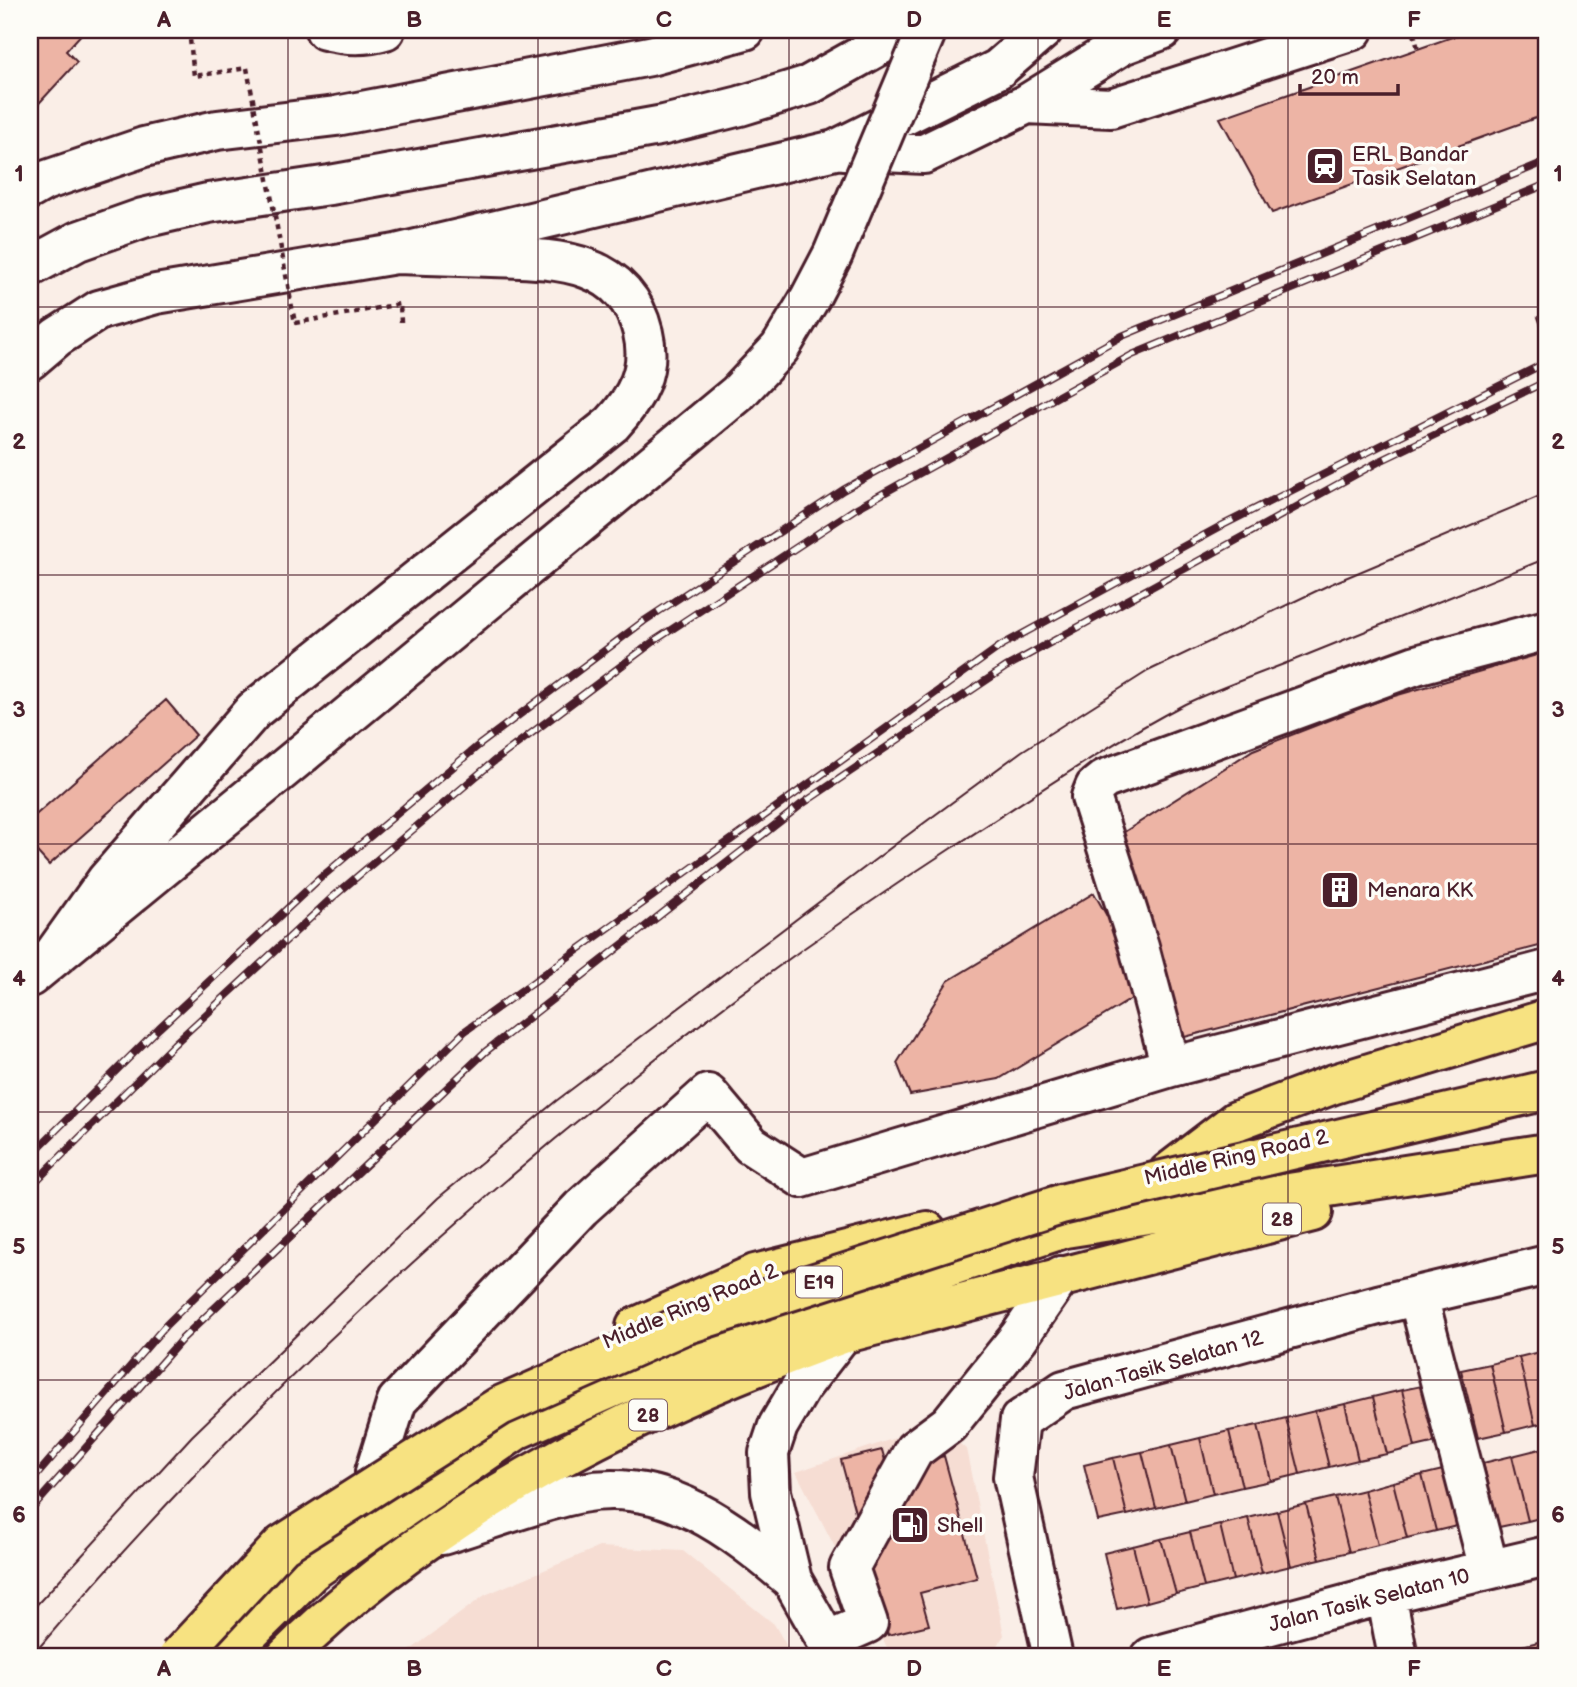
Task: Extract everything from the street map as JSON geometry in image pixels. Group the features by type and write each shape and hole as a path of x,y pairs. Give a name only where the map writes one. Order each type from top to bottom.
{"highway":[{"path":"1168,1173 1236,1121 1334,1084 1547,1019"},
{"name":"Middle Ring Road 2","path":"169,1657 239,1585 375,1472 436,1433 589,1349 755,1275 1168,1173 1547,1084"},
{"name":"E19","path":"178,1657 282,1545 500,1406 681,1326 1061,1204 1547,1090"},
{"name":"E19","path":"225,1657 313,1570 518,1429 696,1351 1065,1228 1547,1155"},
{"name":"28","path":"286,1657 370,1581 428,1540 575,1448 768,1360 842,1334 1061,1276 1547,1155"},
{"path":"1504,1166 1547,1176"}],"street":[{"path":"325,30 373,34 385,30"},
{"path":"30,189 44,181 144,147 217,130 336,116 391,106 650,56 745,30"},
{"path":"30,267 78,241 144,218 208,203 330,185 664,125 740,106 809,85 907,30"},
{"path":"41,967 737,394 780,348 833,254 927,30"},
{"path":"30,360 57,337 99,310 156,294 396,254 835,150 998,68 1043,30"},
{"path":"835,150 924,154 1027,104 1122,45 1163,30"},
{"path":"1027,104 1091,109 1111,107 1353,30"},
{"path":"41,967 106,881 254,710 612,424 634,400 646,362 645,342 640,319 627,296 608,278 583,266 556,259 396,254"},
{"path":"1171,1067 1139,947 1091,797 1095,787 1105,779 1416,665 1547,630"},
{"path":"375,1472 397,1401 581,1208 708,1094 751,1145 802,1178 1171,1067 1547,970"},
{"name":"Jalan Tasik Selatan 12","path":"1053,1657 1013,1477 1020,1420 1065,1390 1418,1296 1547,1265"},
{"path":"842,1334 801,1387 778,1426 769,1453 771,1492 792,1580 832,1649 868,1623 849,1568 914,1450 949,1424 1019,1336 1061,1276"},
{"path":"1418,1296 1489,1569"},
{"path":"428,1540 581,1493 619,1490 664,1497 737,1533 792,1580"},
{"name":"Jalan Tasik Selatan 10","path":"1151,1657 1386,1594 1547,1556"},
{"path":"1386,1594 1398,1657"}],"path":[{"path":"189,30 194,76 247,68 295,324 400,304 401,322"},
{"path":"1414,33 1418,49"}],"shaded area":[{"path":"936,1424 966,1449 1004,1635 991,1657 892,1657 796,1472"},
{"path":"599,1547 683,1551 774,1624 793,1657 401,1657 485,1595"}],"building":[{"path":"32,30 85,30 66,51 77,62 30,113"},
{"name":"ERL Bandar Tasik Selatan","path":"1472,30 1547,30 1547,114 1272,213 1220,118"},
{"path":"1547,314 1547,342 1538,317"},
{"name":"Menara KK","path":"1547,652 1547,944 1169,1041 1118,836 1253,750 1384,699"},
{"path":"166,700 196,735 49,865 30,844 30,820"},
{"path":"1094,893 1148,989 999,1079 910,1095 897,1063 948,981"},
{"path":"1547,1350 1547,1422 1535,1425 1519,1357"},
{"path":"1519,1357 1535,1425 1506,1432 1490,1364"},
{"path":"1490,1364 1506,1432 1478,1438 1461,1370"},
{"path":"1431,1384 1445,1440 1415,1447 1402,1390"},
{"path":"1402,1390 1415,1447 1387,1454 1373,1397"},
{"path":"1373,1397 1387,1454 1358,1460 1345,1404"},
{"path":"1345,1404 1358,1460 1329,1467 1315,1411"},
{"path":"1315,1411 1329,1467 1300,1474 1286,1418"},
{"path":"1286,1418 1300,1474 1271,1481 1258,1425"},
{"path":"1258,1425 1271,1481 1242,1487 1229,1431"},
{"path":"1229,1431 1242,1487 1213,1494 1200,1438"},
{"path":"1200,1438 1213,1494 1185,1501 1171,1445"},
{"path":"1171,1445 1185,1501 1156,1508 1142,1452"},
{"path":"1547,1447 1547,1478 1540,1449"},
{"path":"1540,1449 1547,1478 1547,1516 1528,1521 1512,1456"},
{"name":"Shell","path":"882,1450 888,1471 944,1456 977,1578 920,1593 929,1625 888,1635 841,1460"},
{"path":"1142,1452 1156,1508 1127,1515 1113,1458"},
{"path":"1512,1456 1528,1521 1499,1527 1483,1463"},
{"path":"1113,1458 1127,1515 1098,1521 1084,1465"},
{"path":"1451,1468 1465,1524 1436,1531 1422,1475"},
{"path":"1422,1475 1436,1531 1407,1538 1393,1482"},
{"path":"1393,1482 1407,1538 1378,1545 1364,1490"},
{"path":"1364,1490 1378,1545 1349,1552 1335,1497"},
{"path":"1335,1497 1349,1552 1320,1559 1306,1504"},
{"path":"1306,1504 1320,1559 1291,1566 1277,1511"},
{"path":"1277,1511 1291,1566 1262,1573 1248,1518"},
{"path":"1248,1518 1262,1573 1233,1580 1220,1525"},
{"path":"1220,1525 1233,1580 1204,1587 1190,1532"},
{"path":"1190,1532 1204,1587 1176,1594 1161,1539"},
{"path":"1161,1539 1176,1594 1147,1602 1133,1546"},
{"path":"1133,1546 1147,1602 1117,1609 1104,1553"},
{"path":"1547,1640 1547,1657 1542,1657 1538,1642"},
{"path":"1538,1642 1542,1657 1512,1657 1510,1649"},
{"path":"1510,1649 1512,1657 1481,1657 1481,1656"}],"tram line":[{"path":"30,1612 192,1436 438,1198 556,1101 905,837 1022,751 1148,671 1331,584 1547,493"},
{"path":"31,1657 132,1542 238,1430 348,1323 461,1219 579,1120 699,1025 823,935 1066,774 1185,704 1547,558"}],"railway":[{"path":"30,1156 159,1028 318,880 479,745 644,621 843,490 1122,336 1547,161"},
{"path":"30,1187 174,1044 333,897 493,762 657,639 855,509 1132,355 1547,184"},
{"path":"30,1483 166,1325 465,1031 1002,645 1221,526 1547,362"},
{"path":"30,1511 182,1339 485,1052 802,804 1006,667 1380,461 1547,381"}],"place":[{"name":"ERL Bandar Tasik Selatan","path":"1325,166"},
{"name":"Menara KK","path":"1340,890"},
{"name":"Shell","path":"910,1525"}]}
